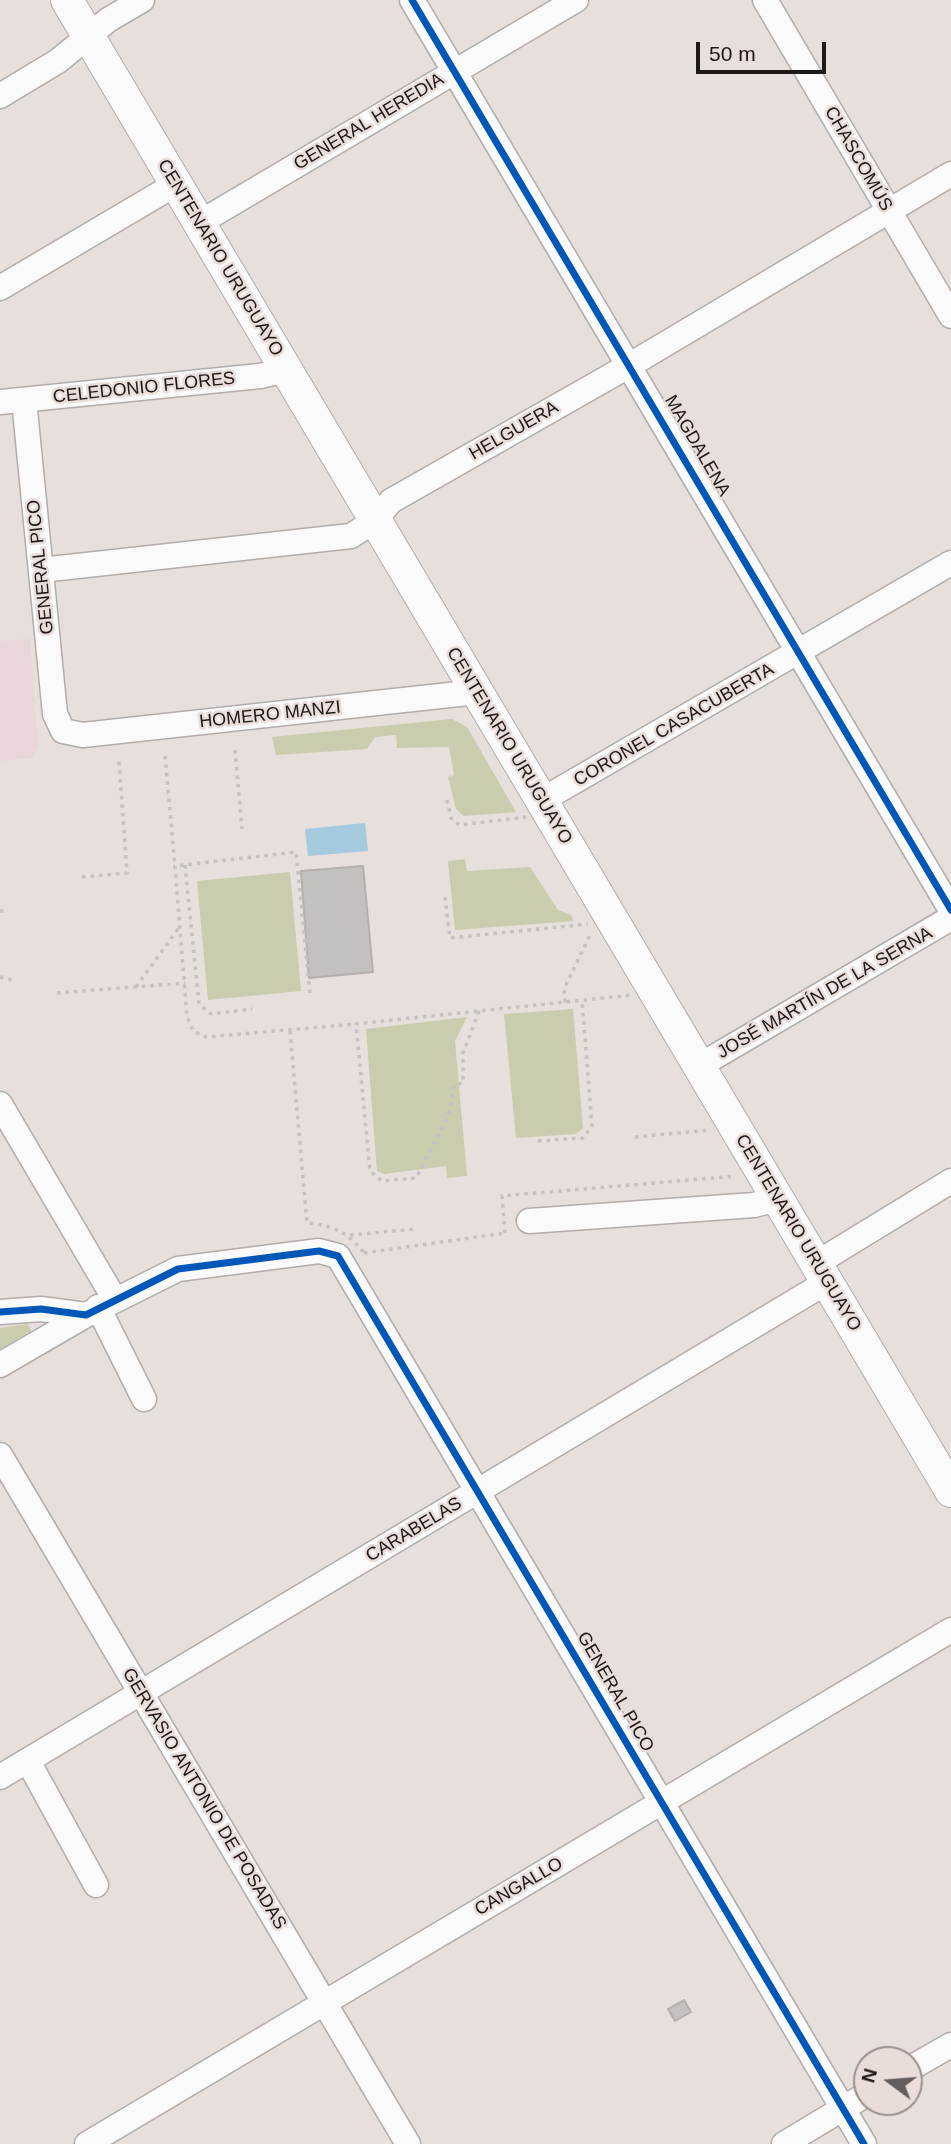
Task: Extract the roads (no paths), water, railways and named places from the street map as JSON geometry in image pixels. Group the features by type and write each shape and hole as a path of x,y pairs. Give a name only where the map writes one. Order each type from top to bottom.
{"main road":[{"name":"CENTENARIO URUGUAYO","path":"67,0 477,692 537,807 699,1066 951,1491"}],"street":[{"path":"0,96 58,61 89,35 142,0"},
{"name":"MAGDALENA","path":"412,0 951,910"},
{"name":"GENERAL HEREDIA","path":"199,223 576,0"},
{"name":"CHASCOMÚS","path":"765,0 951,316"},
{"name":"HELGUERA","path":"41,570 351,536 374,521 391,501 630,365 951,174"},
{"path":"0,288 176,184"},
{"name":"CELEDONIO FLORES","path":"12,401 260,376 287,370"},
{"name":"GENERAL PICO","path":"12,401 41,570 55,714 64,731"},
{"name":"CORONEL CASACUBERTA","path":"537,807 951,564"},
{"name":"HOMERO MANZI","path":"64,731 83,735 477,692"},
{"name":"JOSÉ MARTÍN DE LA SERNA","path":"699,1066 951,918"},
{"path":"0,1104 144,1399"},
{"name":"CARABELAS","path":"0,1777 142,1695 479,1491 822,1273 951,1181"},
{"path":"529,1221 754,1205 778,1199"},
{"name":"GENERAL PICO","path":"99,1307 167,1273 204,1263 319,1251 344,1245 479,1491 864,2144"},
{"path":"0,1312 99,1307"},
{"path":"0,1365 99,1307"},
{"name":"GERVASIO ANTONIO DE POSADAS","path":"0,1455 408,2144"},
{"name":"CANGALLO","path":"87,2144 951,1630"},
{"path":"28,1761 96,1885"},
{"path":"923,2061 951,2045"},
{"path":"784,2144 853,2102"}],"water":[{"path":"365,823 368,851 308,856 305,829"}]}
